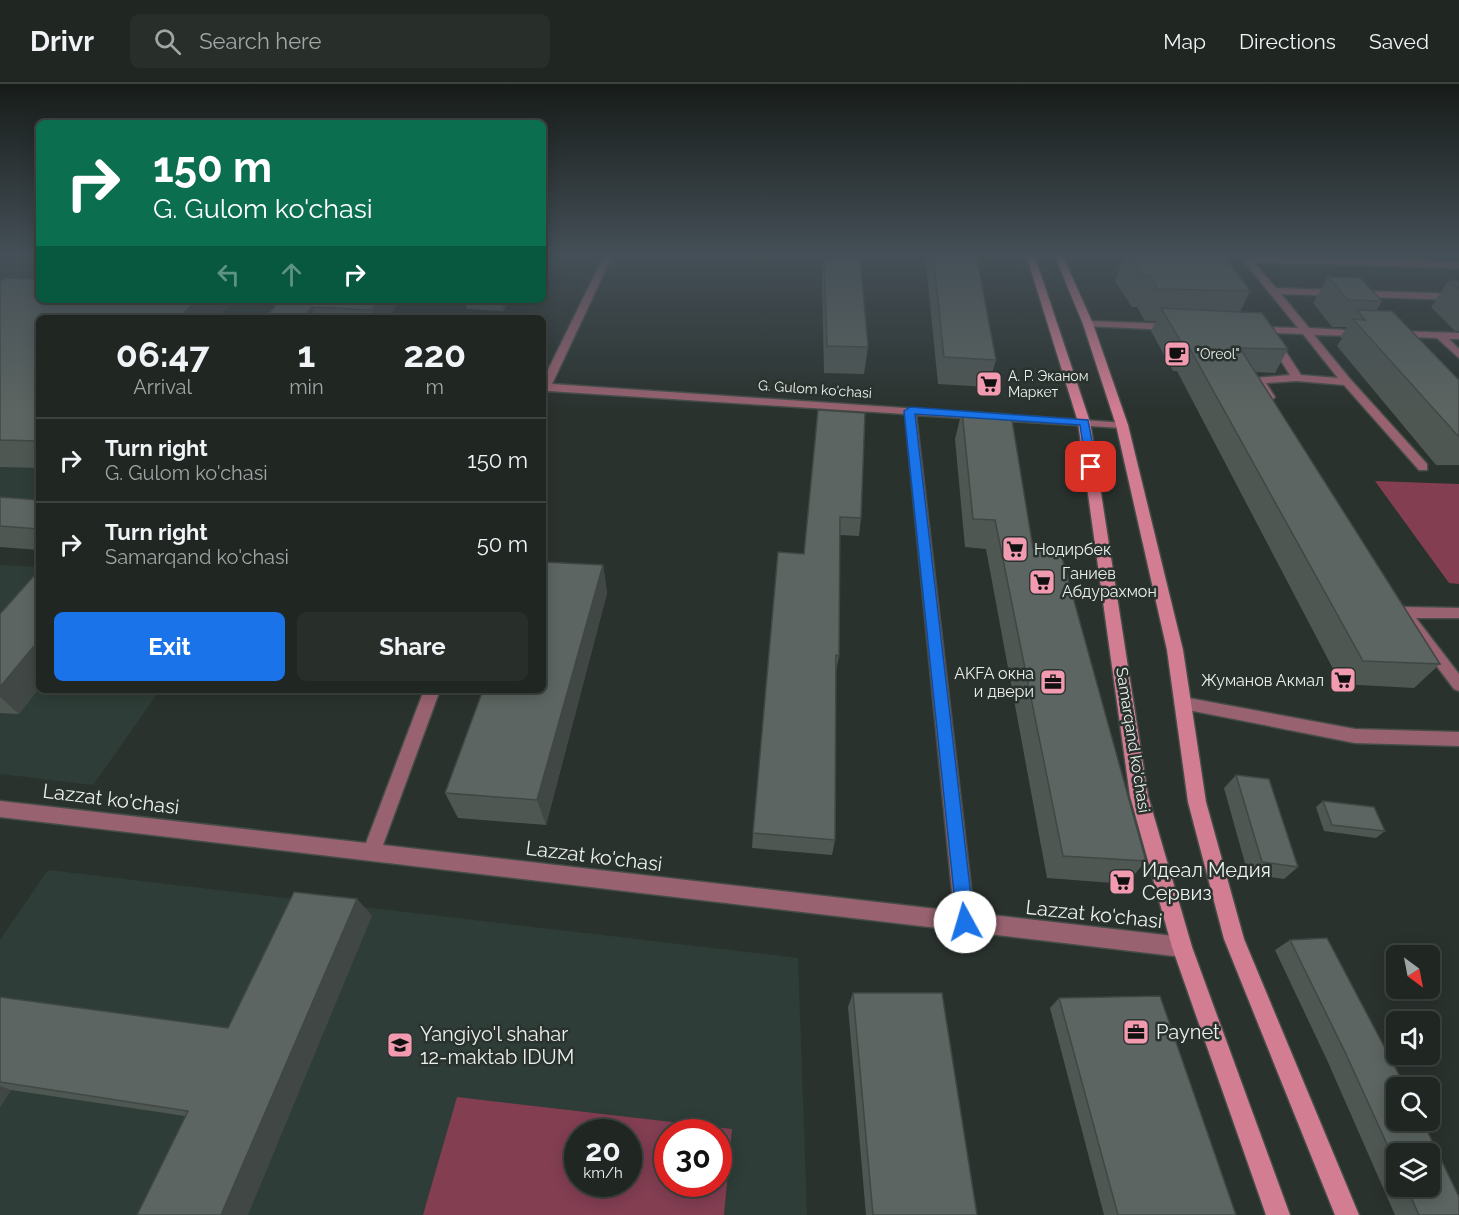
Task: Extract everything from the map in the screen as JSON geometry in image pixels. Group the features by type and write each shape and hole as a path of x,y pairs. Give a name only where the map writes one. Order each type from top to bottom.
{"main road":[{"name":"Samarqand ko'chasi","path":"1047,307 1084,422 1139,796 1182,947 1278,1215"},
{"path":"1081,307 1122,425 1175,650 1197,802 1234,939 1347,1215"}],"street":[{"path":"546,382 583,307"},
{"path":"1286,307 1347,382 1423,467"},
{"path":"1089,324 1181,327"},
{"path":"1242,325 1251,330 1459,336"},
{"path":"1267,330 1297,378"},
{"path":"1440,336 1459,355"},
{"path":"1278,411 1259,380 1297,378 1347,382"},
{"name":"G. Gulom ko'chasi","path":"546,388 1122,425"},
{"path":"910,411 965,922"},
{"path":"1459,613 1401,607 1459,685"},
{"path":"372,852 431,693"},
{"path":"1183,703 1355,736 1459,739"},
{"name":"Lazzat ko'chasi","path":"0,808 1182,947"}],"shaded area":[{"path":"0,307 344,307 337,315 36,315 36,514 0,513"},
{"path":"1375,481 1459,484 1459,584 1449,583"},
{"path":"0,565 36,567 36,693 158,693 93,785 0,774"},
{"name":"Yangiyo'l shahar 12-maktab IDUM","path":"48,870 798,958 807,1215 0,1215 0,940"},
{"path":"457,1097 654,1120 654,1197 726,1197 724,1215 423,1215"}],"building":[{"path":"0,307 190,307 182,315 36,315 36,441 0,440"},
{"path":"274,307 374,307 372,310 312,307 305,315 268,315"},
{"path":"826,307 864,307 868,347 827,346"},
{"path":"939,307 986,307 996,360 944,357"},
{"path":"1161,308 1262,313 1288,349 1240,348 1440,664 1363,661 1189,347 1184,347"},
{"path":"1357,310 1392,311 1459,380 1459,437 1353,319 1365,320"},
{"path":"818,410 865,413 861,518 840,517 839,656 836,655 835,840 753,833 778,552 804,554"},
{"path":"962,411 1011,414 1033,548 1060,550 1146,861 1063,856 995,520 973,519"},
{"path":"0,497 36,500 36,529 0,526"},
{"path":"546,562 603,565 537,800 445,793 482,693 546,693"},
{"path":"36,573 36,644 0,687 0,614"},
{"path":"1236,775 1269,779 1298,867 1262,862"},
{"path":"1323,801 1374,807 1385,831 1332,825"},
{"path":"294,892 357,899 221,1215 137,1215 188,1111 0,1082 0,997 228,1028"},
{"path":"1327,938 1386,1050 1386,1065 1394,1065 1400,1077 1386,1077 1386,1131 1427,1131 1433,1143 1386,1143 1290,940"},
{"path":"853,993 942,993 977,1215 873,1215"},
{"path":"1160,996 1236,1215 1118,1215 1059,998"},
{"path":"1440,1157 1459,1197 1459,1215 1419,1215 1411,1197 1440,1197"}],"place":[{"name":"\"Oreol\"","path":"1177,354"},
{"name":"А. Р. Эканом Маркет","path":"989,384"},
{"name":"Нодирбек","path":"1015,549"},
{"name":"Ганиев Абдурахмон","path":"1042,582"},
{"name":"Жуманов Акмал","path":"1343,680"},
{"name":"AKFA окна и двери","path":"1053,682"},
{"name":"Идеал Медия Сервиз","path":"1122,882"},
{"name":"Paynet","path":"1136,1032"},
{"name":"Yangiyo'l shahar 12-maktab IDUM","path":"400,1045"}],"route":[{"path":"965,922 910,411 1084,422 1091,467"}]}
